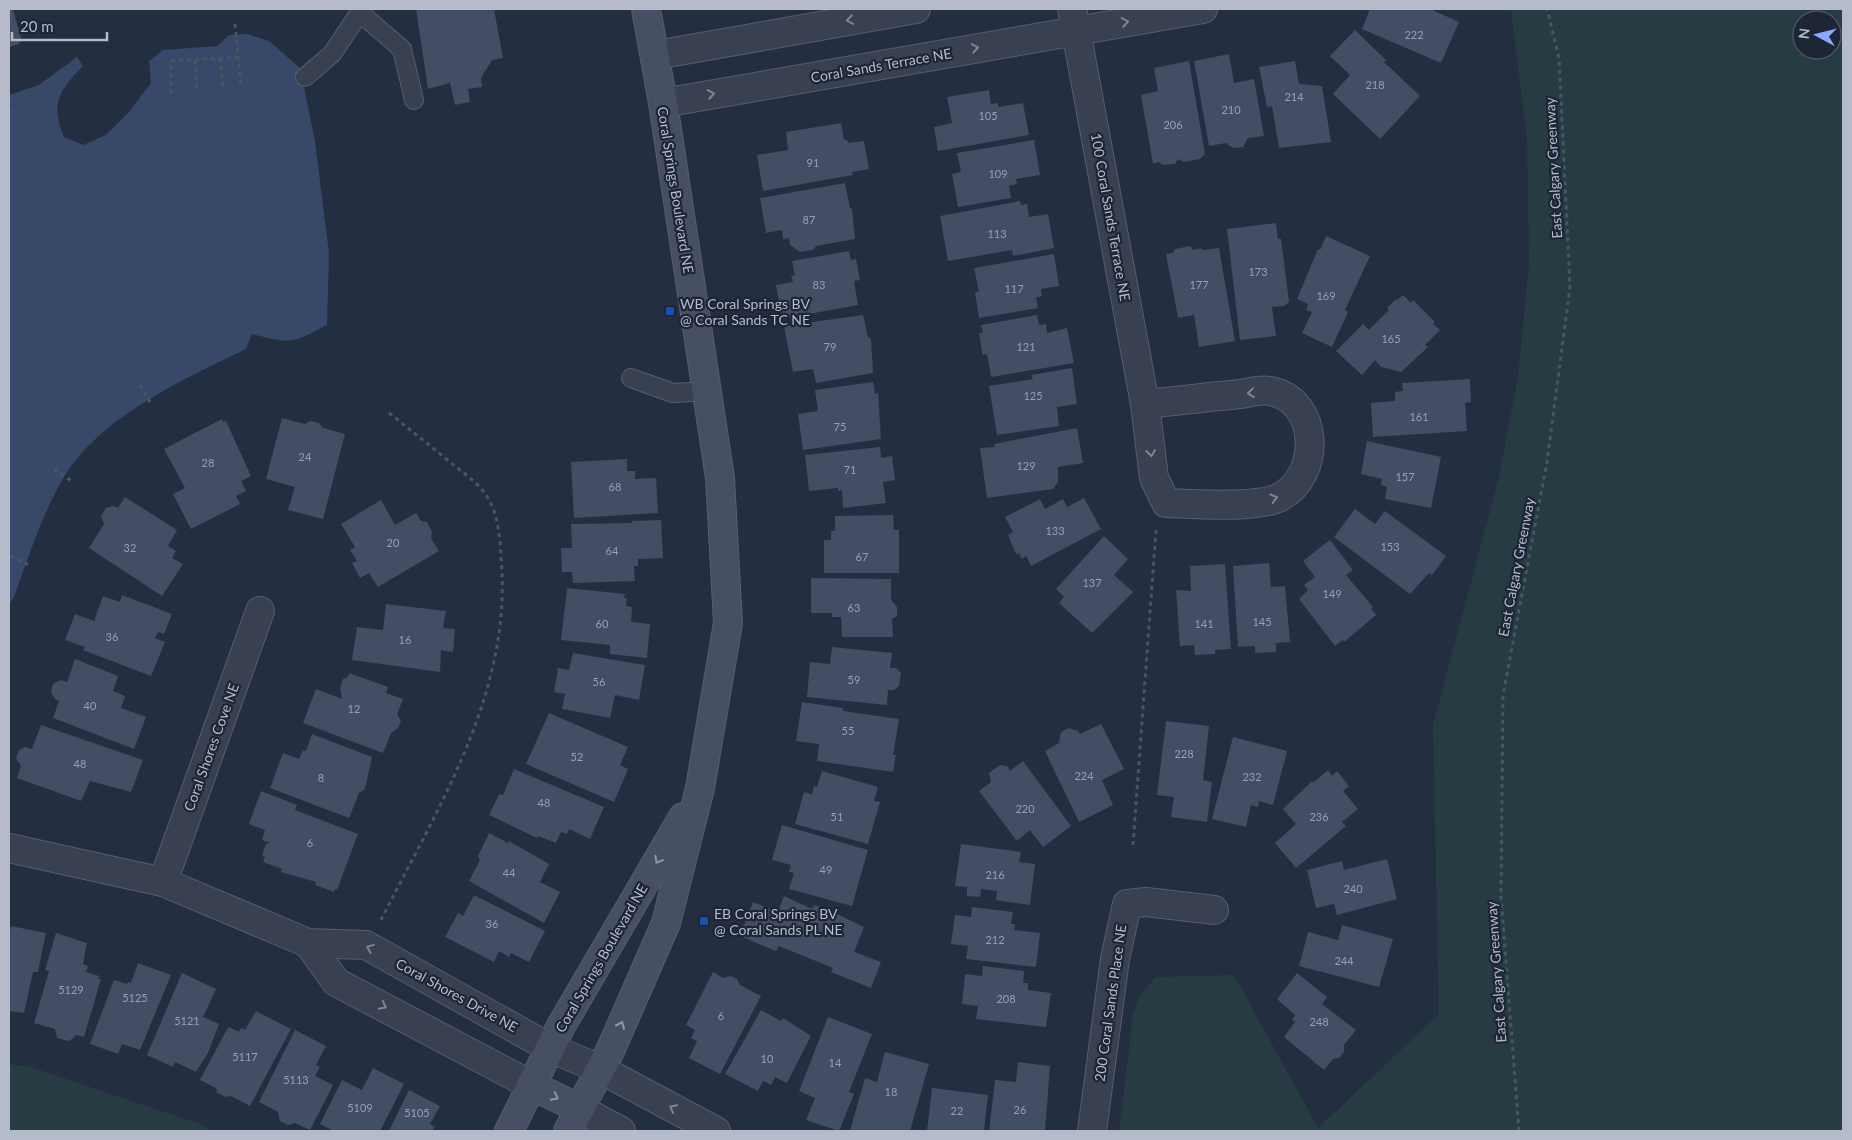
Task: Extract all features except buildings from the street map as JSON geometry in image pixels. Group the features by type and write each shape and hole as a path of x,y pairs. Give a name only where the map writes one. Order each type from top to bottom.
{"street":[{"name":"Coral Springs Boulevard NE","path":"574,1120 600,1070 666,923 700,788 728,623 720,478 656,55 646,9"},
{"path":"656,55 916,9"},
{"name":"Coral Sands Terrace NE","path":"663,103 1075,20 1203,9"},
{"name":"100 Coral Sands Terrace NE","path":"1075,20 1145,404 1154,478 1166,504 1237,505 1279,498 1298,485 1310,454 1306,420 1291,400 1270,390 1145,404"},
{"name":"Coral Shores Cove NE","path":"163,882 260,611"},
{"name":"Coral Springs Boulevard NE","path":"509,1131 550,1048 700,788"},
{"name":"Coral Shores Drive NE","path":"9,848 163,882 308,943 366,946 550,1048 600,1070 716,1131"},
{"name":"200 Coral Sands Place NE","path":"1092,1131 1115,958 1127,904 1146,902 1214,910"},
{"path":"308,943 336,982 531,1085 574,1120 621,1131"}],"lane":[{"path":"304,77 332,54 361,11 402,49 414,100"},
{"path":"631,378 673,394 707,390"}],"path":[{"name":"East Calgary Greenway","path":"1518,1131 1501,896 1504,695 1547,462 1570,286 1559,58 1547,9"},
{"path":"235,24 241,87"},
{"path":"171,93 170,61 238,57"},
{"path":"220,58 223,90"},
{"path":"195,60 197,92"},
{"path":"140,385 151,404"},
{"path":"366,946 378,927 466,750 485,703 501,628 504,584 497,522 488,498 473,480 388,412"},
{"path":"54,469 73,482"},
{"path":"1133,845 1156,527"},
{"path":"10,556 30,566"}],"green space":[{"path":"1511,9 1843,9 1843,1131 1119,1131 1133,1015 1139,997 1156,977 1234,975 1318,1128 1439,1014 1433,725 1499,477 1518,377 1529,263 1527,137"},
{"path":"9,1064 34,1068 197,1123 212,1131 9,1131"}],"water":[{"path":"247,34 269,41 300,68 315,141 329,253 327,325 298,339 284,341 252,334 246,349 196,373 145,402 99,436 80,456 56,491 36,536 14,597 9,604 9,95 39,85 77,57 83,66 63,90 59,98 58,115 64,137 83,145 106,135 129,112 151,83 149,61 163,50 217,46 229,35"}],"place":[{"name":"WB Coral Springs BV @ Coral Sands TC NE","path":"670,311"},
{"name":"EB Coral Springs BV @ Coral Sands PL NE","path":"704,921"}]}
